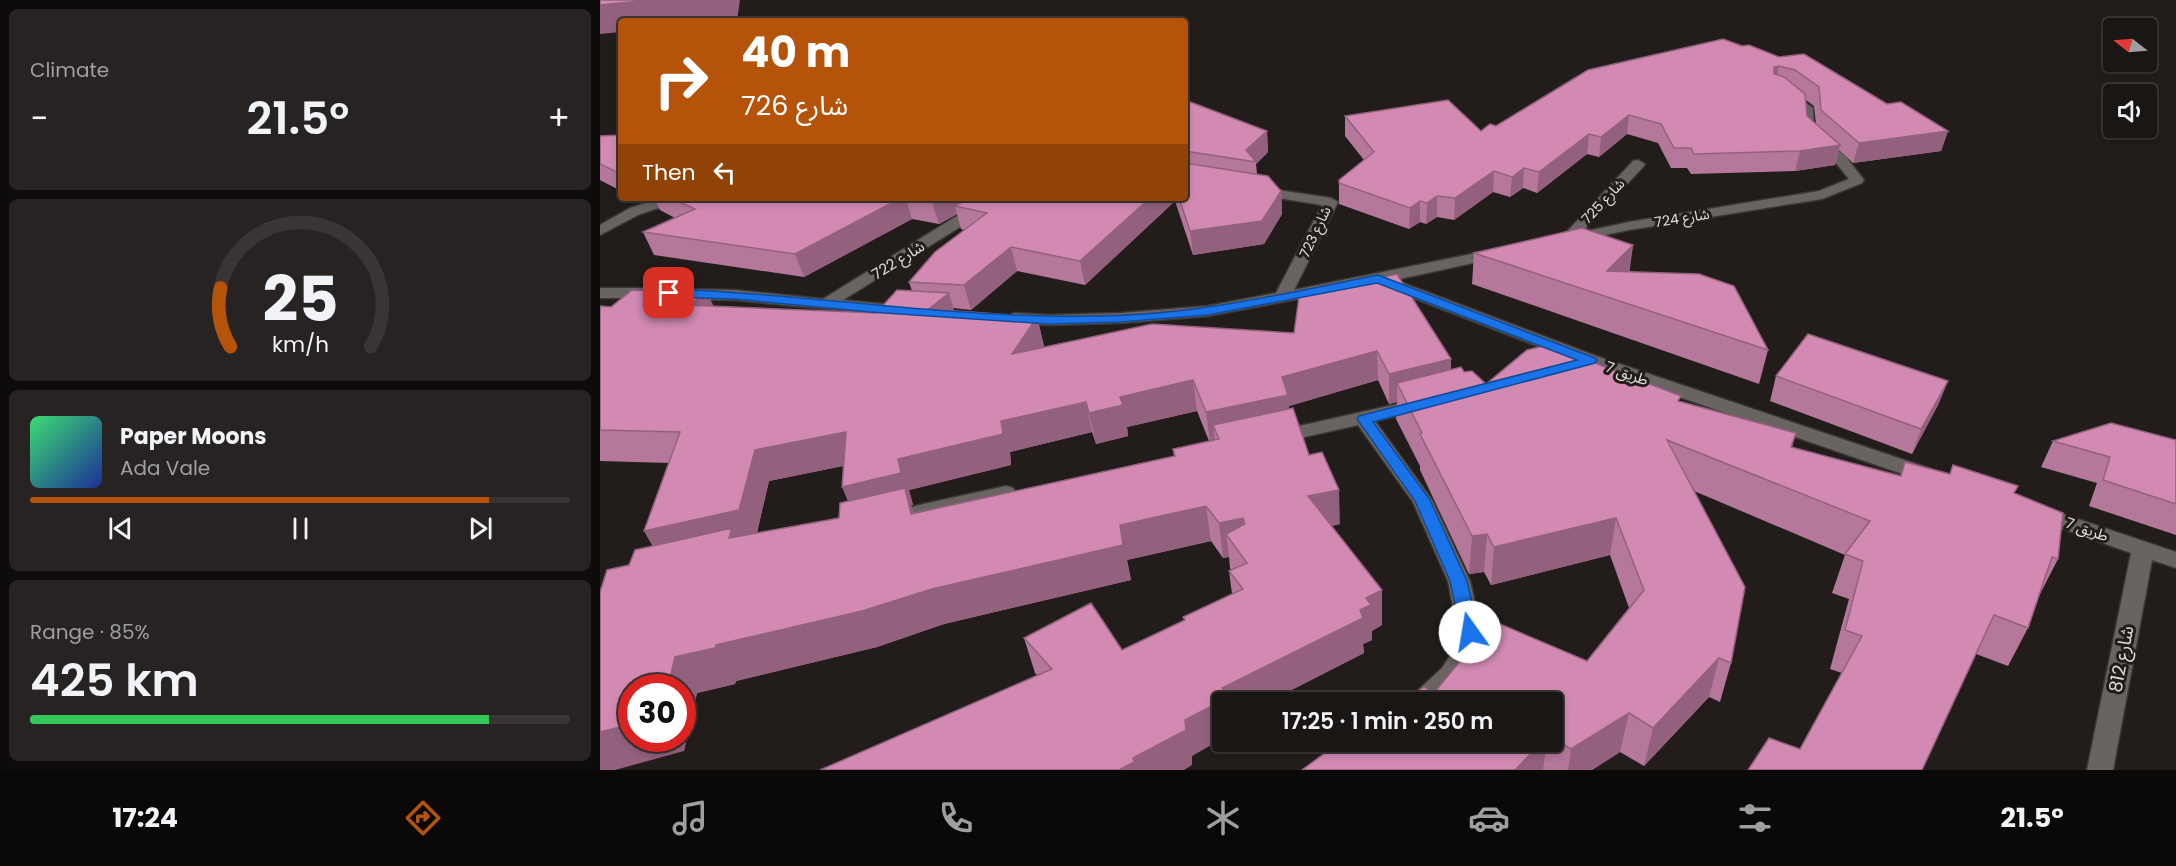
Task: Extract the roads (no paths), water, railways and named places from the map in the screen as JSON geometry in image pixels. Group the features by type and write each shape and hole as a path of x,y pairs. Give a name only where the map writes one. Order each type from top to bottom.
{"street":[{"name":"شارع 724","path":"1562,240 1629,226 1822,195 1857,180 1841,160 1808,131 1809,111 1785,92 1776,89"},
{"name":"شارع 725","path":"1562,240 1638,164"},
{"name":"شارع 723","path":"1247,190 1330,202 1282,297"},
{"path":"600,231 635,211 667,201"},
{"name":"شارع 722","path":"826,304 963,219 968,213"},
{"path":"1002,318 1049,320 1120,318 1208,311 1512,251"},
{"name":"7 طريق","path":"1378,279 1590,360 1940,479"},
{"path":"600,294 626,292 734,295 924,313"},
{"path":"1556,369 1590,360"},
{"path":"1259,441 1364,419 1443,399"},
{"path":"1364,419 1422,500 1458,581 1470,632 1464,653 1451,675 1433,692"},
{"path":"900,517 1026,489"},
{"name":"7 طريق","path":"2019,506 2176,560"},
{"name":"شارع 812","path":"2100,770 2143,548"}]}
